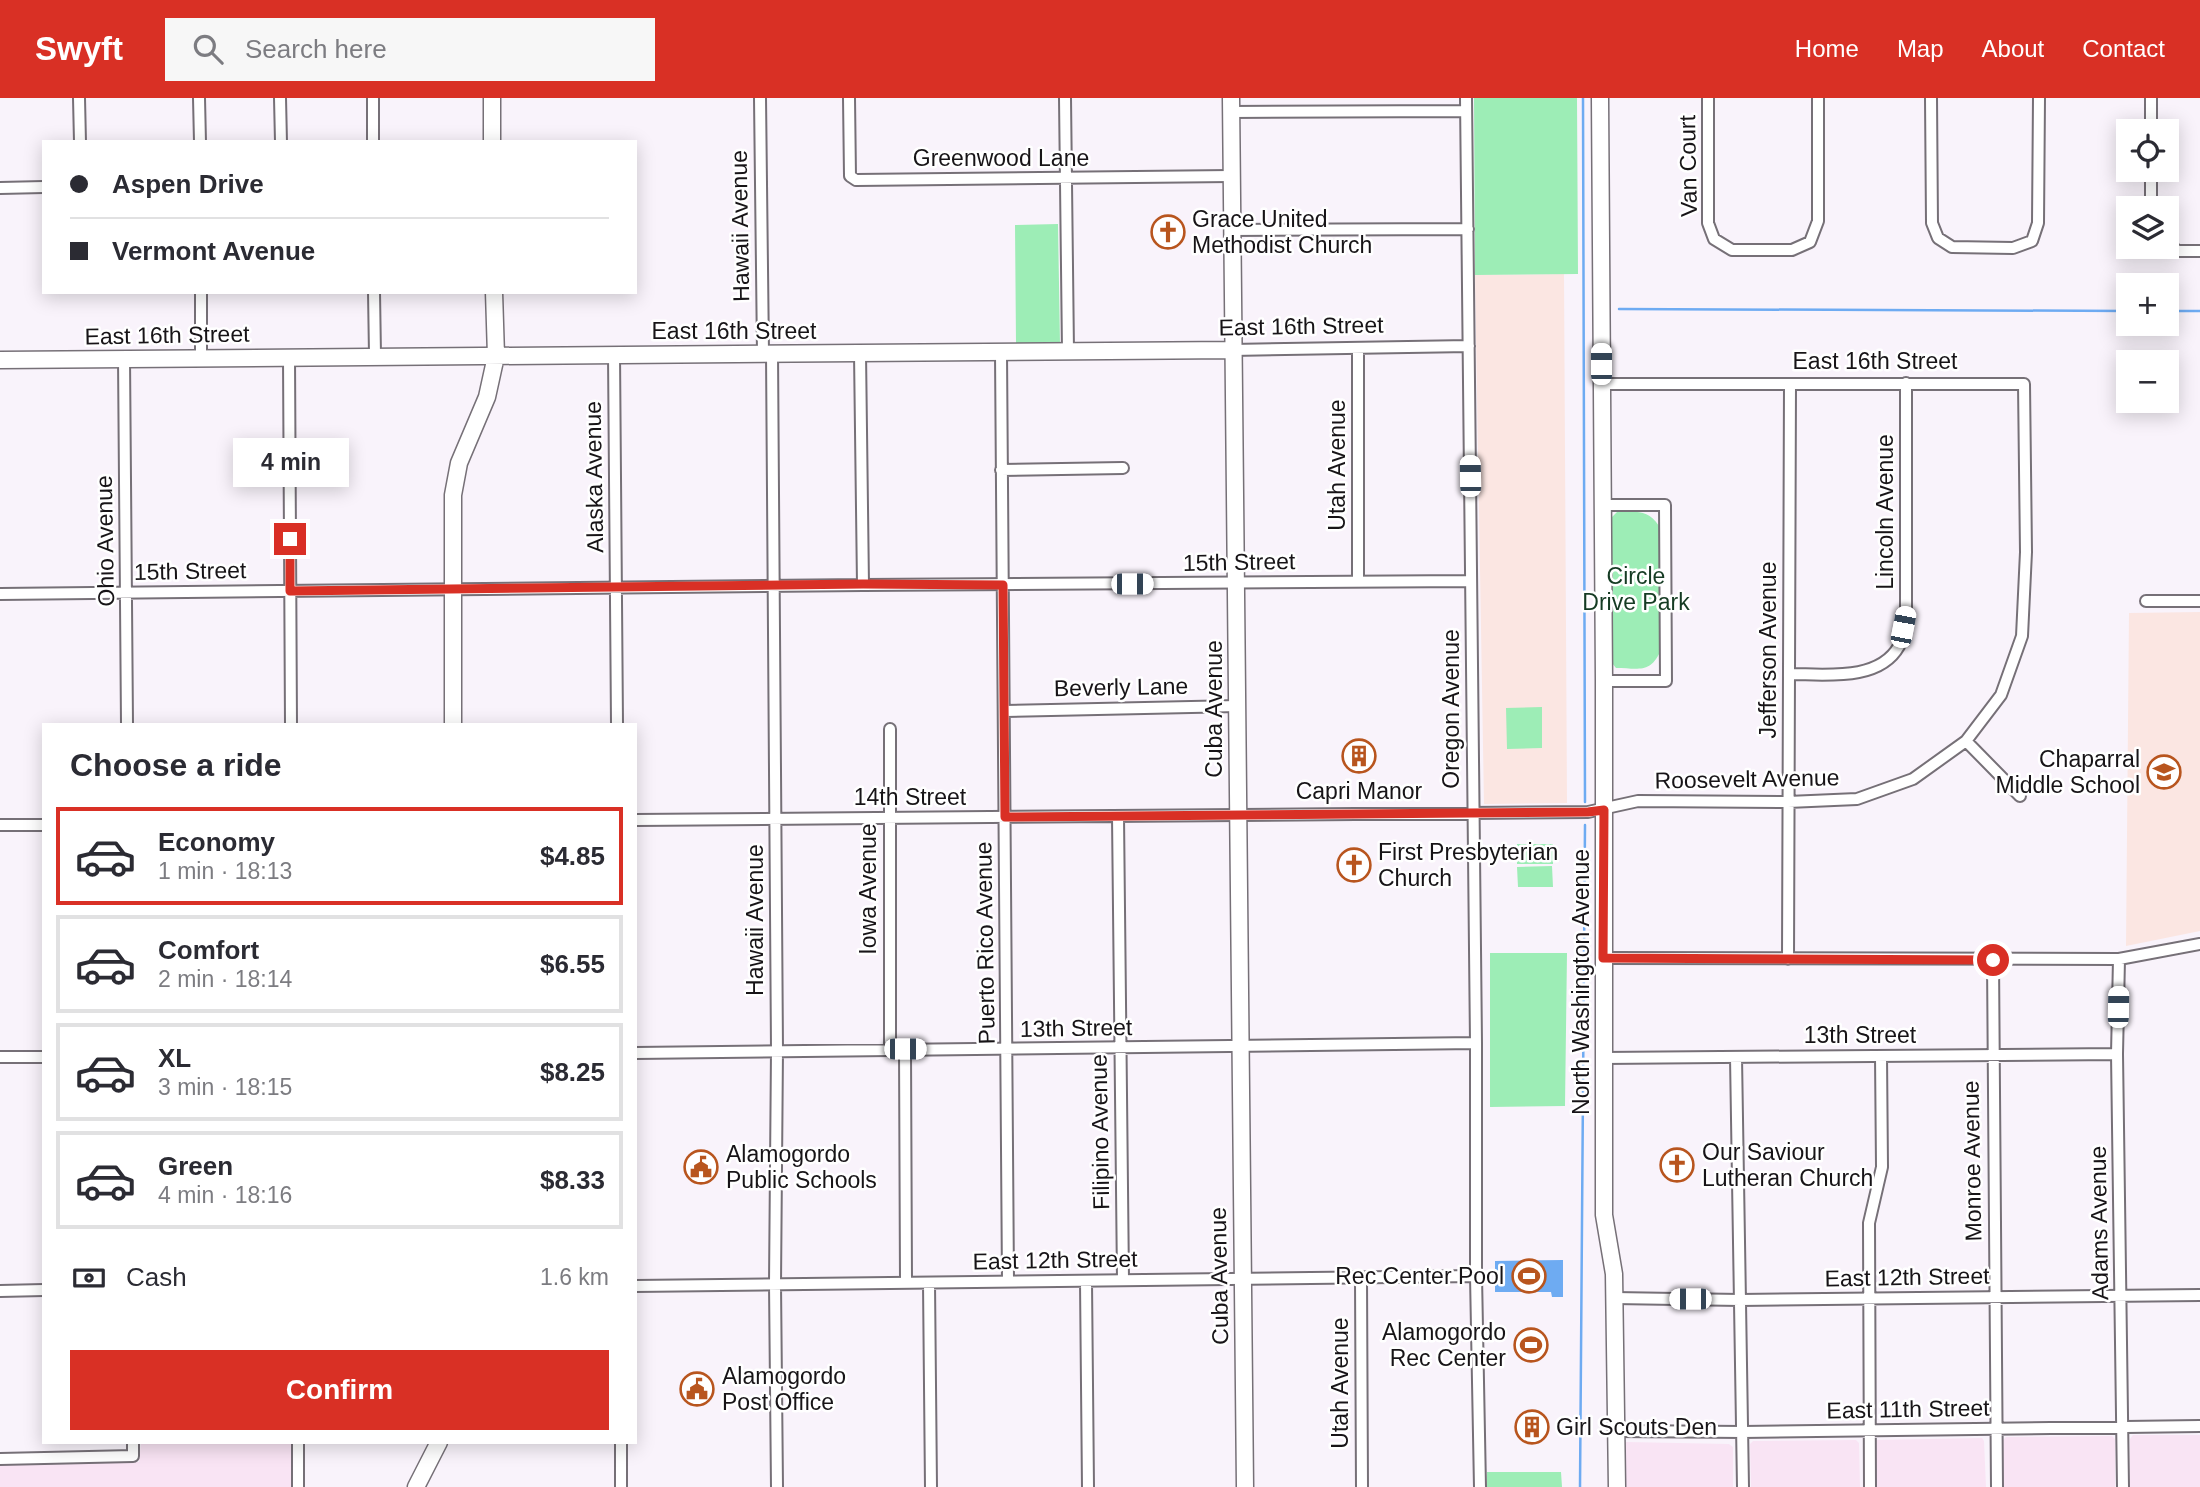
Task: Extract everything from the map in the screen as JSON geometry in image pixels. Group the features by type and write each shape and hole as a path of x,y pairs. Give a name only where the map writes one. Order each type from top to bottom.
{"street":[{"path":"79,98 80,140"},
{"path":"199,98 200,140"},
{"path":"281,98 281,140"},
{"path":"373,98 373,140"},
{"path":"492,98 492,140"},
{"name":"Hawaii Avenue","path":"760,98 775,587 776,1487"},
{"name":"Greenwood Lane","path":"849,98 850,176 856,180 1231,176"},
{"path":"1065,98 1068,351"},
{"name":"Oregon Avenue","path":"1466,98 1480,1487"},
{"name":"North Washington Avenue","path":"1600,98 1604,1215 1614,1274 1617,1487"},
{"name":"Van Court","path":"1709,98 1708,223 1714,239 1732,250 1792,250 1810,242 1818,221 1818,98"},
{"path":"1931,98 1932,223 1938,238 1952,247 2013,248 2032,241 2038,223 2039,98"},
{"path":"2151,98 2151,119"},
{"path":"1231,105 1465,111"},
{"name":"Cuba Avenue","path":"1231,105 1244,1487"},
{"path":"0,188 42,187"},
{"path":"1231,230 1468,229"},
{"path":"2179,251 2200,251"},
{"path":"201,294 201,357"},
{"path":"374,294 375,355"},
{"path":"453,723 453,495 459,463 487,397 496,356 494,294"},
{"name":"East 16th Street","path":"0,359 1001,353 1469,346"},
{"name":"Utah Avenue","path":"1358,349 1358,581"},
{"path":"860,353 863,584"},
{"name":"Puerto Rico Avenue","path":"1001,353 1008,1281"},
{"name":"Alaska Avenue","path":"614,354 618,723"},
{"path":"289,357 291,723"},
{"name":"Ohio Avenue","path":"124,358 127,723"},
{"name":"Lincoln Avenue","path":"1789,674 1847,673 1878,667 1900,645 1906,608 1906,383"},
{"name":"East 16th Street","path":"1601,384 2024,384"},
{"name":"Jefferson Avenue","path":"1788,959 1790,384"},
{"name":"Roosevelt Avenue","path":"1604,810 1638,801 1788,802 1857,799 1913,779 1966,741 2001,695 2022,636 2026,552 2024,384"},
{"path":"1001,470 1124,468"},
{"path":"1602,505 1665,505 1666,681 1604,681"},
{"name":"15th Street","path":"0,594 863,584 1471,581"},
{"path":"2146,601 2200,601"},
{"name":"Beverly Lane","path":"1005,711 1238,706"},
{"name":"Iowa Avenue","path":"890,729 890,1049"},
{"path":"1966,741 2020,796"},
{"name":"14th Street","path":"637,820 1238,816 1604,810"},
{"name":"Filipino Avenue","path":"1118,816 1123,1280"},
{"path":"0,825 42,825"},
{"path":"1603,958 2119,959 2200,944"},
{"name":"Adams Avenue","path":"2119,959 2117,1054 2123,1487"},
{"name":"Monroe Avenue","path":"1993,960 1997,1487"},
{"name":"13th Street","path":"637,1053 1476,1043"},
{"path":"905,1049 906,1282"},
{"name":"13th Street","path":"1603,1058 2117,1054"},
{"path":"1870,1487 1869,1223 1882,1167 1881,1056"},
{"path":"0,1057 42,1057"},
{"path":"1736,1057 1744,1487"},
{"name":"East 12th Street","path":"637,1286 1476,1276"},
{"name":"Utah Avenue","path":"1361,1279 1362,1487"},
{"path":"1086,1282 1087,1487"},
{"path":"929,1283 931,1487"},
{"path":"0,1291 42,1290"},
{"name":"East 12th Street","path":"1615,1298 1740,1300 2200,1295"},
{"name":"East 11th Street","path":"1616,1431 2200,1426"},
{"path":"0,1459 132,1457 133,1444"},
{"path":"298,1444 298,1487"},
{"path":"416,1487 438,1444"},
{"path":"621,1444 621,1487"}],"shaded area":[{"path":"1564,274 1567,803 1484,804 1475,275"},
{"name":"Chaparral Middle School","path":"2200,612 2200,931 2126,946 2129,613"},
{"path":"2133,1435 2200,1435 2200,1487 2130,1487 2130,1439"},
{"path":"2112,1436 2115,1439 2115,1487 2003,1487 2003,1440 2006,1437"},
{"path":"1982,1438 1986,1487 1877,1487 1876,1440"},
{"path":"1856,1440 1859,1443 1860,1487 1751,1487 1750,1444 1753,1441"},
{"path":"1626,1442 1729,1444 1733,1447 1733,1487 1623,1487 1622,1446"},
{"path":"141,1444 296,1444 296,1487 0,1487 0,1462 139,1462"}],"green space":[{"path":"1474,98 1577,98 1578,274 1475,275"},
{"path":"1058,224 1060,344 1016,343 1015,225"},
{"name":"Circle Drive Park","path":"1617,512 1646,514 1659,526 1660,652 1652,664 1637,669 1616,668 1612,663 1612,517"},
{"path":"1542,707 1542,748 1507,749 1506,708"},
{"path":"1517,844 1553,844 1553,864 1517,864"},
{"path":"1552,866 1553,887 1518,887 1517,867"},
{"path":"1490,953 1567,953 1565,1106 1490,1107"},
{"path":"1487,1472 1561,1472 1562,1487 1487,1487"}],"water":[{"name":"Rec Center Pool","path":"1563,1260 1563,1297 1552,1297 1551,1292 1495,1292 1495,1261"}],"waterway":[{"path":"1583,98 1585,802"},
{"path":"1619,309 2116,311"},
{"path":"2179,311 2200,311"},
{"path":"1580,1487 1585,825"}],"place":[{"name":"Grace United Methodist Church","path":"1168,232"},
{"name":"Capri Manor","path":"1359,756"},
{"name":"Chaparral Middle School","path":"2164,772"},
{"name":"First Presbyterian Church","path":"1354,865"},
{"name":"Our Saviour Lutheran Church","path":"1677,1165"},
{"name":"Alamogordo Public Schools","path":"701,1167"},
{"name":"Rec Center Pool","path":"1529,1276"},
{"name":"Alamogordo Rec Center","path":"1531,1345"},
{"name":"Alamogordo Post Office","path":"697,1389"},
{"name":"Girl Scouts Den","path":"1532,1427"}],"route":[{"path":"290,539 290,591 863,584 1003,585 1005,817 1604,810 1603,958 1993,960"}]}
